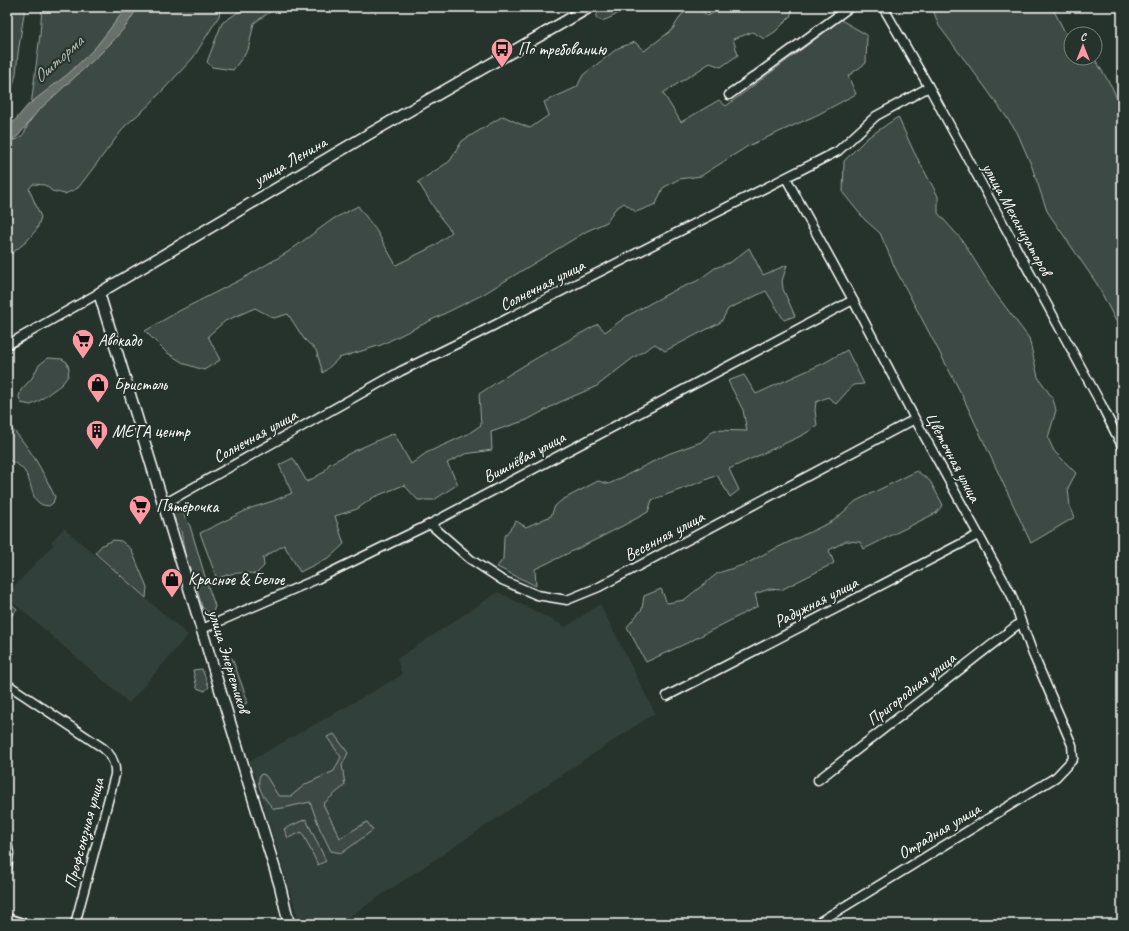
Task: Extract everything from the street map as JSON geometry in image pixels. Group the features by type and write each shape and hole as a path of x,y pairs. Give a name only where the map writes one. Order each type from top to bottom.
{"street":[{"name":"улица Ленина","path":"7,345 590,7"},
{"path":"729,95 850,7"},
{"name":"улица Механизаторов","path":"883,7 929,87 1101,404 1122,446"},
{"name":"Солнечная улица","path":"164,504 401,371 484,331 838,151 876,116 929,87"},
{"name":"Цветочная улица","path":"786,178 854,300 915,418 1011,594 1033,654 1072,745 1073,759"},
{"name":"улица Энергетиков","path":"99,293 280,886 290,924"},
{"name":"Вишнёвая улица","path":"202,629 317,579 430,524 854,300"},
{"name":"Весенняя улица","path":"430,524 470,559 502,580 537,596 567,600 599,588 915,418"},
{"name":"Радужная улица","path":"667,696 978,535"},
{"name":"Пригородная улица","path":"818,780 1021,622"},
{"name":"Профсоюзная улица","path":"7,684 109,752 116,767 75,924"},
{"name":"Отрадная улица","path":"816,924 1056,777 1073,759"},
{"path":"7,842 9,853 7,869"},
{"path":"7,918 26,924"}],"shaded area":[{"path":"7,7 25,7 16,74 7,108"},
{"path":"42,7 221,7 219,16 193,58 148,106 126,125 78,188 65,194 52,191 45,185 33,184 29,189 41,217 37,229 26,242 7,257 7,139 8,141 20,138 29,121"},
{"path":"127,7 138,7 126,26 99,55 37,112 19,135 7,145 7,129 28,105 68,74 95,48"},
{"path":"246,7 277,7 254,23 248,50 233,70 212,67 207,62 222,23"},
{"path":"607,7 622,7 617,14 608,19 602,21 596,18 598,12"},
{"path":"694,7 697,7 708,16 721,7 793,7 790,17 776,31 764,39 753,32 733,39 738,55 721,67 710,63 663,93 681,122 719,100 726,106 841,20 867,35 866,63 848,76 856,94 817,115 748,146 701,176 679,179 663,188 656,204 636,212 624,203 615,209 607,222 587,231 482,295 381,345 339,358 323,373 316,350 304,339 288,314 274,318 255,308 225,321 208,336 220,360 204,370 185,364 166,352 145,331 179,311 242,279 288,252 333,219 358,206 376,230 396,265 434,246 452,232 440,217 418,182 450,161 462,141 503,116 530,128 549,115 544,102 577,87 583,75 618,48 635,42 644,51 672,30 682,14"},
{"path":"932,7 1052,7 1063,28 1063,66 1099,66 1112,87 1122,111 1122,333 1097,284 1047,211 1032,167 1017,132 939,26"},
{"path":"898,117 914,152 938,196 938,213 962,240 995,293 1029,338 1038,377 1053,399 1056,410 1048,438 1054,451 1076,473 1068,488 1070,507 1075,517 1031,543 961,393 896,270 880,233 865,220 843,193 844,161 867,138"},
{"path":"749,248 763,275 787,265 782,281 783,289 795,316 784,320 766,291 728,309 721,322 665,351 655,344 633,358 597,386 558,403 527,420 491,432 492,450 465,454 447,463 458,484 434,500 418,500 404,485 374,497 357,509 335,516 344,544 330,557 300,572 284,545 263,558 264,566 256,574 236,573 217,579 200,533 251,508 292,493 279,465 293,458 307,482 324,472 329,464 394,433 411,464 426,453 468,434 481,425 479,394 493,384 598,324 605,332 627,316 673,291 697,281 715,268 731,262"},
{"path":"847,350 864,384 853,385 836,404 828,397 816,402 815,410 817,426 803,435 729,469 739,490 730,497 717,475 652,500 648,512 606,535 535,569 536,586 497,567 503,559 504,537 516,521 526,527 551,516 555,506 562,500 598,481 609,484 668,454 701,442 714,430 747,431 743,410 728,381 744,375 756,394 824,363"},
{"path":"48,358 62,359 67,362 69,369 68,376 62,384 39,401 31,405 21,403 19,397 21,390 32,378 39,365"},
{"path":"7,424 22,440 45,477 55,497 53,503 49,506 38,502 33,494 28,477 24,470 17,464 7,459"},
{"path":"917,471 930,481 943,505 936,513 864,549 860,542 846,541 829,550 834,563 781,590 769,589 755,594 758,606 689,642 646,662 627,627 642,609 644,596 661,589 667,603 684,600 718,573 746,564 833,521 856,501"},
{"path":"177,503 190,526 215,606 212,615 202,607 185,555 181,531 171,512"},
{"path":"64,528 188,635 129,703 7,597 7,594 54,544 51,542"},
{"path":"114,540 121,541 131,549 147,587 146,598 95,553 102,545"},
{"path":"498,592 566,627 600,604 655,713 338,924 300,924 250,761 402,675 397,659"},
{"path":"7,600 17,609 7,621"},
{"path":"227,658 232,658 247,699 246,704 242,703 226,664"},
{"path":"202,669 209,687 205,691 197,688 193,670"},
{"path":"334,734 348,753 342,765 345,785 323,804 340,838 367,822 373,830 342,853 331,851 320,829 310,802 274,809 262,794 259,784 260,775 265,775 277,794 280,796 291,796 306,784 334,771 341,757 327,737"},
{"path":"306,819 326,861 318,865 302,832 288,838 284,829"}],"place":[{"name":"По требованию","path":"502,68"},
{"name":"Авокадо","path":"83,360"},
{"name":"Бристоль","path":"98,404"},
{"name":"МЕГА центр","path":"97,450"},
{"name":"Пятёрочка","path":"140,526"},
{"name":"Красное & Белое","path":"172,598"}],"water label":[{"name":"Ошторма","path":"58,59"}]}
